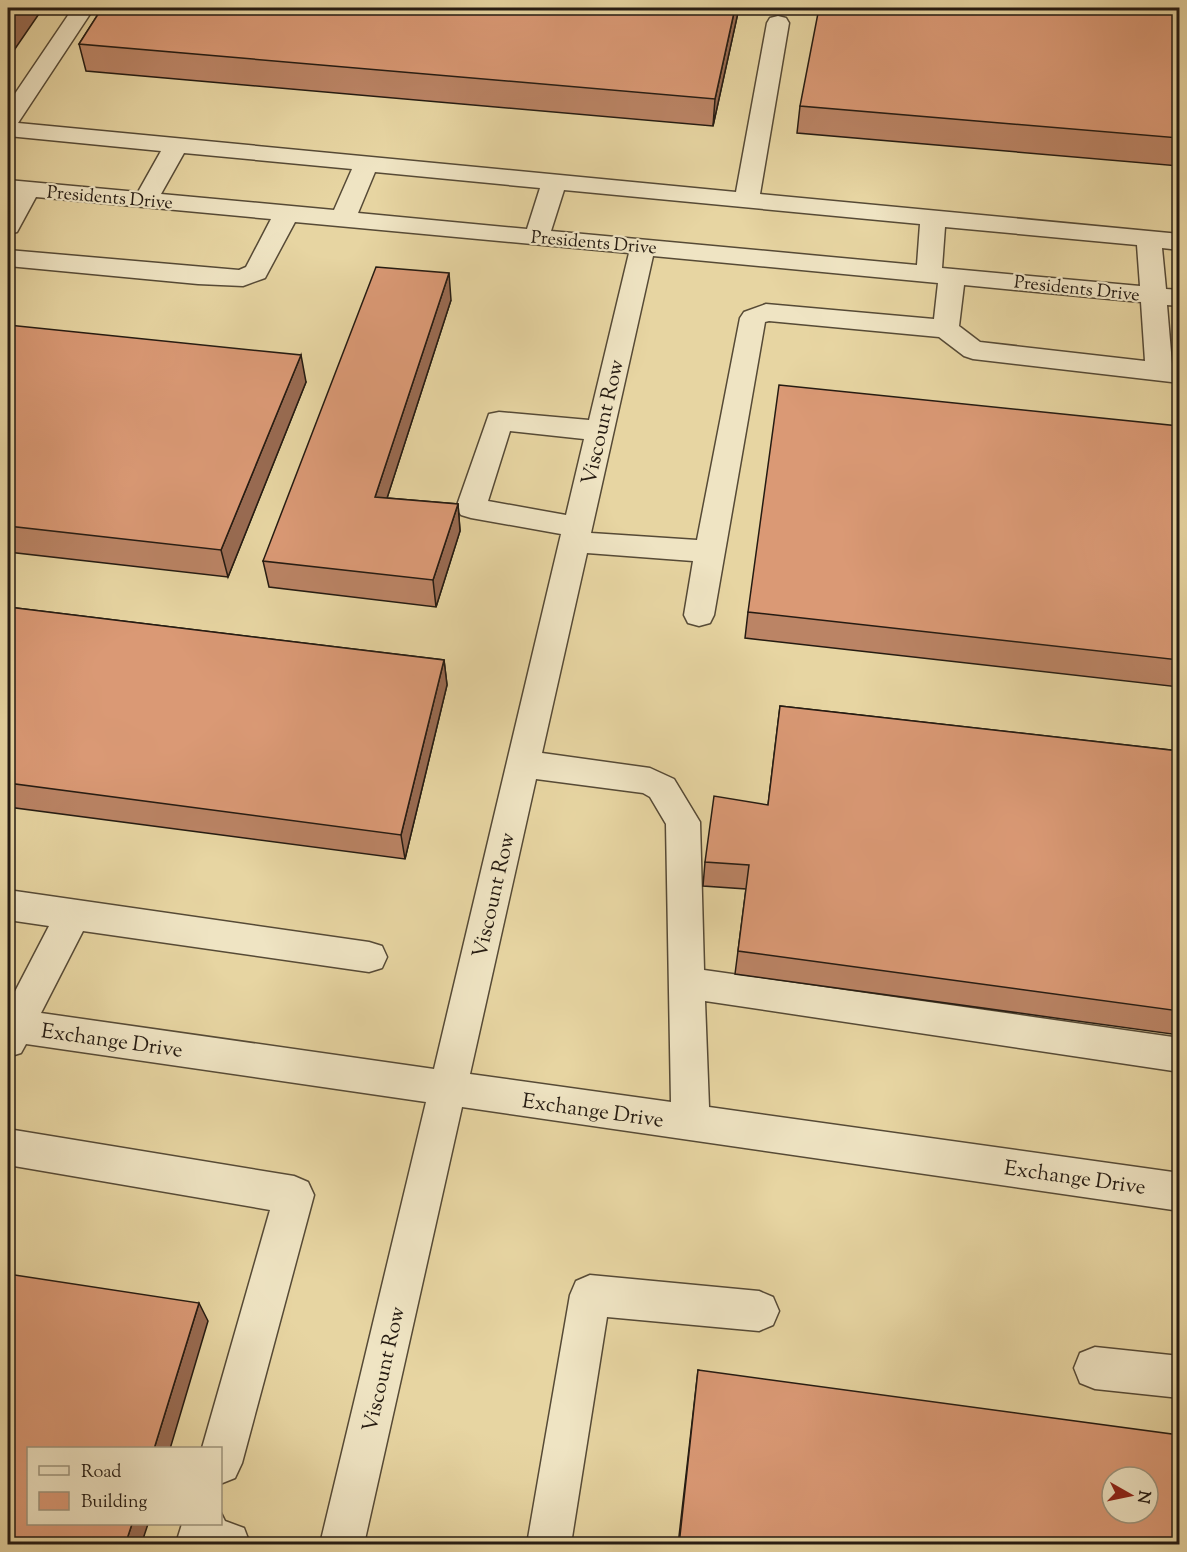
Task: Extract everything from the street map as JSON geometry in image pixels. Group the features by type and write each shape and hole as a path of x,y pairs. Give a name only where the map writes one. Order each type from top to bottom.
{"street":[{"path":"8,120 83,8"},
{"path":"747,200 778,23"},
{"path":"8,129 1179,242"},
{"path":"146,200 177,146"},
{"path":"343,219 366,164"},
{"path":"537,237 554,182"},
{"path":"8,227 18,188"},
{"name":"Presidents Drive","path":"18,188 1179,298"},
{"path":"8,258 209,277 243,278 256,272 287,213"},
{"path":"933,217 946,329"},
{"path":"699,615 753,318 766,312 946,329 973,350 1169,373 1152,296 1149,240"},
{"name":"Viscount Row","path":"342,1545 643,246"},
{"path":"600,431 499,421 471,508 576,534 710,552"},
{"path":"523,764 650,781 662,788 683,822 690,1123"},
{"path":"8,905 369,957"},
{"path":"10,1031 73,915"},
{"path":"688,983 1179,1055"},
{"name":"Exchange Drive","path":"10,1031 448,1089 1179,1192"},
{"path":"8,1147 294,1195 222,1456"},
{"path":"549,1545 590,1295 759,1311"},
{"path":"1095,1368 1179,1377"},
{"path":"204,1525 199,1540 228,1545"}],"building":[{"path":"8,8 17,8 8,21"},
{"path":"102,8 735,8 715,99 79,44"},
{"path":"819,8 1179,8 1179,138 800,106"},
{"path":"376,267 449,273 375,497 458,504 433,580 263,561"},
{"path":"8,325 301,355 221,550 8,526"},
{"path":"779,385 1179,426 1179,660 748,612"},
{"path":"8,607 444,660 401,835 8,783"},
{"path":"780,706 1179,751 1179,1011 738,951 749,865 705,862 714,796 768,805"},
{"path":"8,1274 199,1303 155,1447 27,1447 27,1525 132,1525 125,1545 8,1545"},
{"path":"698,1370 1179,1435 1179,1545 679,1545"}]}
